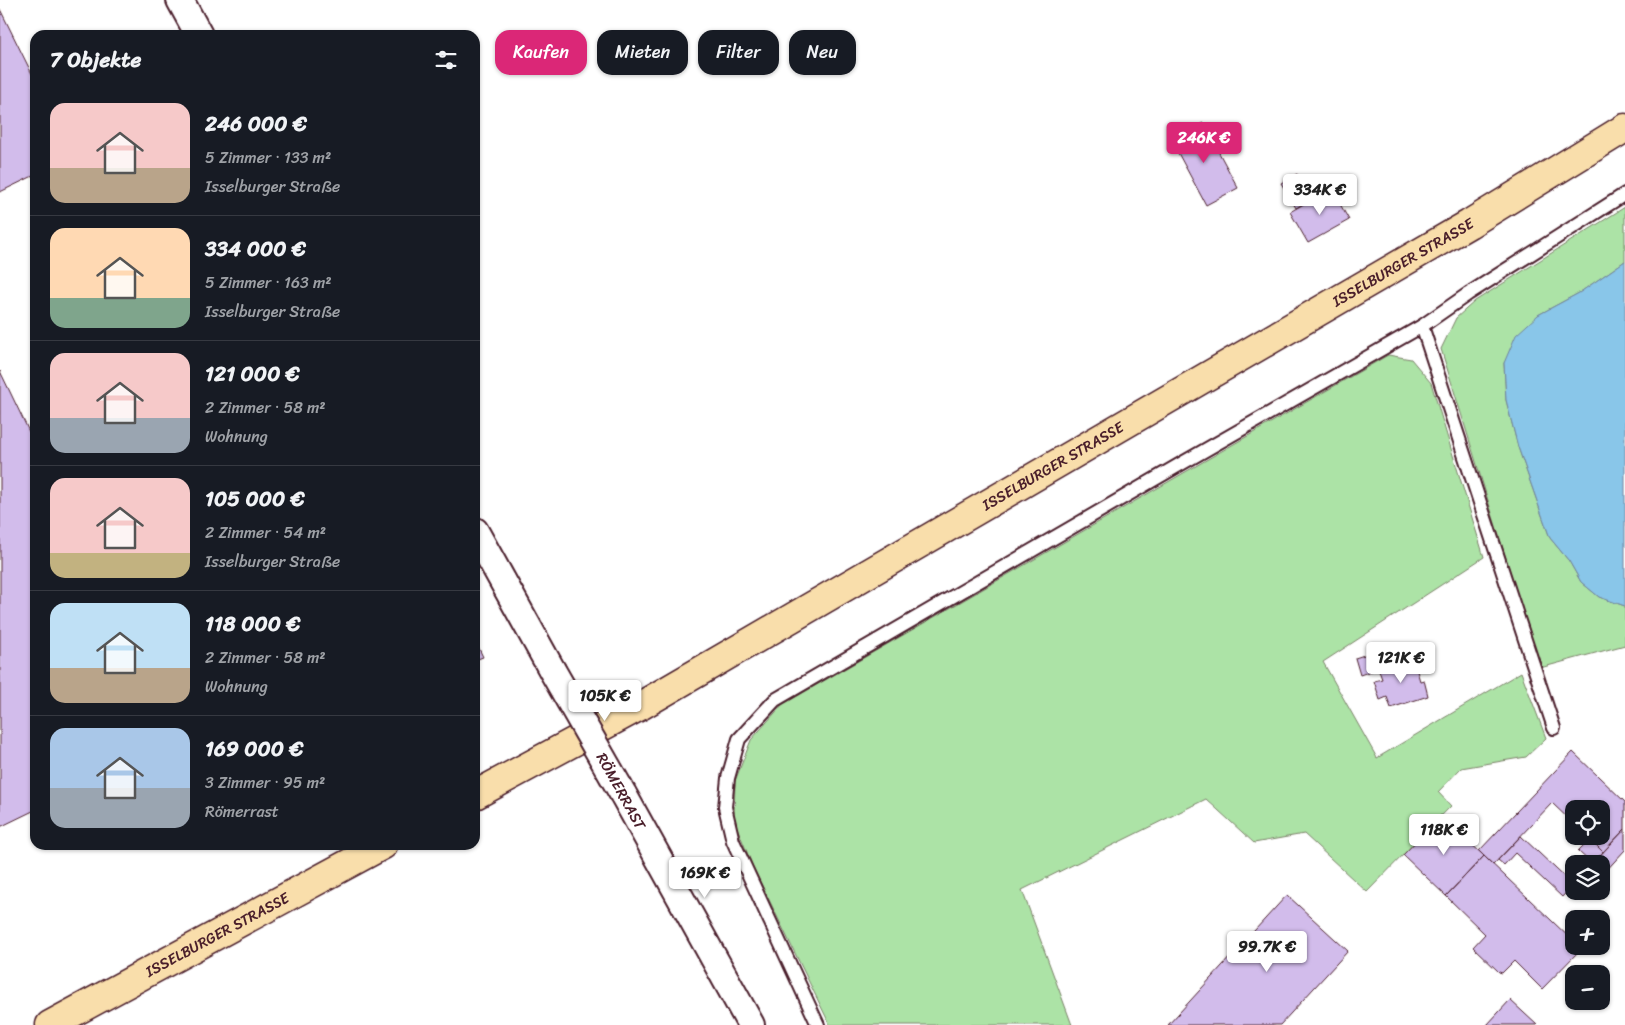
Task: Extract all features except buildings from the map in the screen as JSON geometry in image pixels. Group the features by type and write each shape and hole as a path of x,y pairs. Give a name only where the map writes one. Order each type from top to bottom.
{"main road":[{"name":"ISSELBURGER STRASSE","path":"480,792 642,704 1469,224 1625,128"},
{"name":"ISSELBURGER STRASSE","path":"50,1025 374,850"}],"street":[{"path":"180,0 196,30"},
{"name":"RÖMERRAST","path":"480,540 751,1025"}],"lane":[{"path":"818,1025 733,841 725,806 728,778 739,739 775,700 1422,326 1468,294 1625,194"},
{"path":"1422,326 1554,728"}],"green space":[{"path":"1625,207 1625,261 1579,293 1538,315 1504,363 1506,400 1518,447 1550,538 1569,561 1581,582 1599,597 1625,606 1625,645 1540,668 1441,349 1456,318 1475,301"},
{"path":"1388,355 1411,359 1431,383 1484,557 1323,662 1377,758 1521,672 1546,738 1526,757 1461,768 1438,792 1451,806 1367,892 1304,834 1254,843 1206,799 1022,890 1072,1025 830,1025 753,867 734,820 735,781 751,740 782,705"}],"water":[{"path":"1625,261 1625,606 1599,597 1581,582 1569,561 1550,538 1518,447 1506,400 1504,363 1516,335 1538,315 1579,293"}]}
